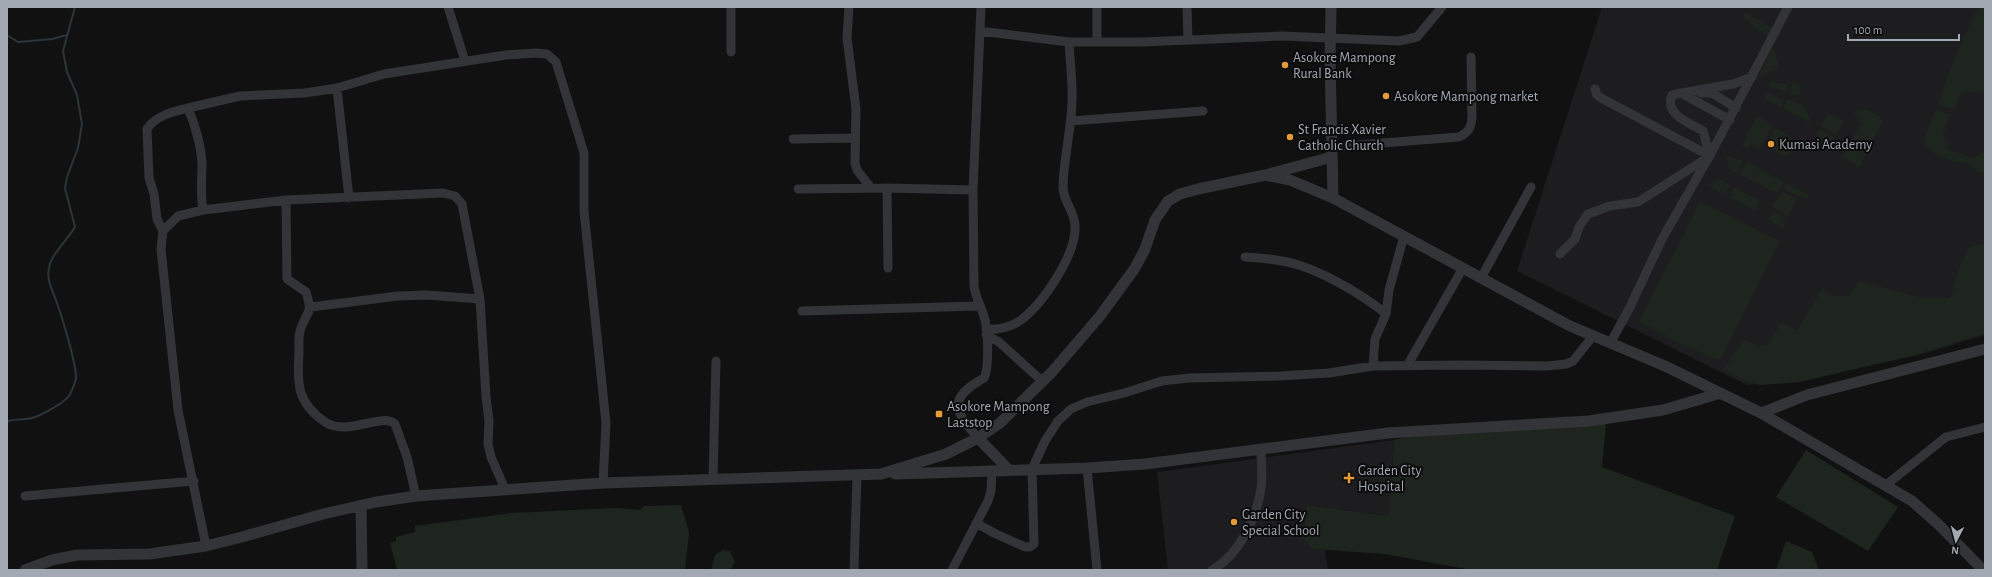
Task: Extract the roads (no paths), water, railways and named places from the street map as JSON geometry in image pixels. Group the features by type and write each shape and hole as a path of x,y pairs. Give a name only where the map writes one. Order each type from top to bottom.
{"street":[{"path":"448,7 465,61"},
{"path":"731,7 731,52"},
{"path":"849,7 847,38 856,109 855,163 858,170 871,188"},
{"path":"981,7 973,190 974,286 983,315 986,332 986,375 962,393 958,411 963,422 1008,469"},
{"path":"1097,7 1097,42"},
{"path":"1187,7 1188,40"},
{"path":"1331,7 1330,39 1333,198"},
{"path":"980,31 1069,42 1188,40 1282,36 1330,39 1408,40 1417,37 1442,7"},
{"path":"1611,342 1630,307 1662,239 1730,120 1788,7"},
{"path":"986,332 1007,328 1018,322 1030,311 1051,287 1064,266 1075,232 1073,213 1065,199 1062,185 1071,121 1072,97 1069,42"},
{"path":"206,546 194,481 178,410 161,249 163,231 157,219 154,194 149,178 147,129 150,124 159,117 188,108 240,96 305,93 337,88 384,74 506,55 536,53 547,54 556,62 579,133 585,160 584,210 605,403 606,448 603,483"},
{"path":"881,474 946,454 978,438 1000,423 1042,381 1100,316 1135,268 1145,249 1155,220 1162,208 1168,201 1180,194 1264,175 1332,152 1459,137 1467,133 1471,126 1472,117 1471,57"},
{"path":"1719,138 1682,119 1670,108 1669,102 1672,95 1733,84 1752,77"},
{"path":"337,88 349,198"},
{"path":"1595,89 1597,95 1602,99 1710,156"},
{"path":"1681,93 1712,93 1736,108"},
{"path":"1681,93 1730,120"},
{"path":"188,108 201,155 200,190 202,210"},
{"path":"1071,121 1203,111"},
{"path":"1703,131 1710,156"},
{"path":"793,139 855,138"},
{"path":"1560,254 1575,239 1579,227 1588,214 1610,206 1638,202 1710,156"},
{"path":"1264,175 1290,180 1333,198 1527,304 1593,336 1611,342 1692,378 1761,413 1886,485 1924,511 1983,570"},
{"path":"1481,278 1531,187"},
{"path":"798,189 887,188 973,190"},
{"path":"887,188 888,268"},
{"path":"163,231 178,216 202,210 286,200 443,193 455,196 462,204 480,299 486,397 489,421 488,444 491,457 504,489"},
{"path":"286,200 287,280 306,292 311,307 300,329 298,369 304,402 312,413 330,425 343,427 362,426 385,419 391,421 394,424 407,457 416,496"},
{"path":"1373,366 1375,339 1386,314 1389,290 1404,236"},
{"path":"1245,257 1265,258 1310,267 1374,303 1386,314"},
{"path":"1407,366 1463,268"},
{"path":"311,307 398,296 433,296 480,299"},
{"path":"802,311 979,306"},
{"path":"986,332 1042,381"},
{"path":"976,523 1025,547 1030,547 1034,544 1032,469 1045,441 1058,422 1071,409 1087,402 1124,393 1162,381 1189,378 1280,376 1329,373 1373,366 1546,366 1566,364 1573,361 1593,336"},
{"path":"1761,413 1808,395 1985,349"},
{"path":"713,480 716,361"},
{"path":"25,570 52,560 77,555 149,554 206,546 361,506 416,496 603,483 1008,469 1087,468 1145,464 1388,433 1588,421 1663,410 1721,393"},
{"path":"1886,485 1946,437 1985,427"},
{"path":"1212,570 1238,546 1257,508 1261,488 1261,449"},
{"path":"1087,468 1097,570"},
{"path":"952,570 988,501 991,491 992,470"},
{"path":"854,570 858,475"},
{"path":"25,496 194,481"},
{"path":"361,506 362,570"}],"waterway":[{"path":"7,423 8,421 36,417 57,406 69,396 76,379 69,341 48,277 50,263 75,227 65,188 67,177 78,148 82,124 77,95 67,72 63,51 75,7"},
{"path":"7,35 18,42 52,39 67,35"}],"place":[{"name":"Asokore Mampong Rural Bank","path":"1285,65"},
{"name":"Asokore Mampong market","path":"1386,96"},
{"name":"St Francis Xavier Catholic Church","path":"1290,137"},
{"name":"Kumasi Academy","path":"1771,144"},
{"name":"Asokore Mampong Laststop","path":"939,414"},
{"name":"Garden City Hospital","path":"1349,478"},
{"name":"Garden City Special School","path":"1234,522"}]}
